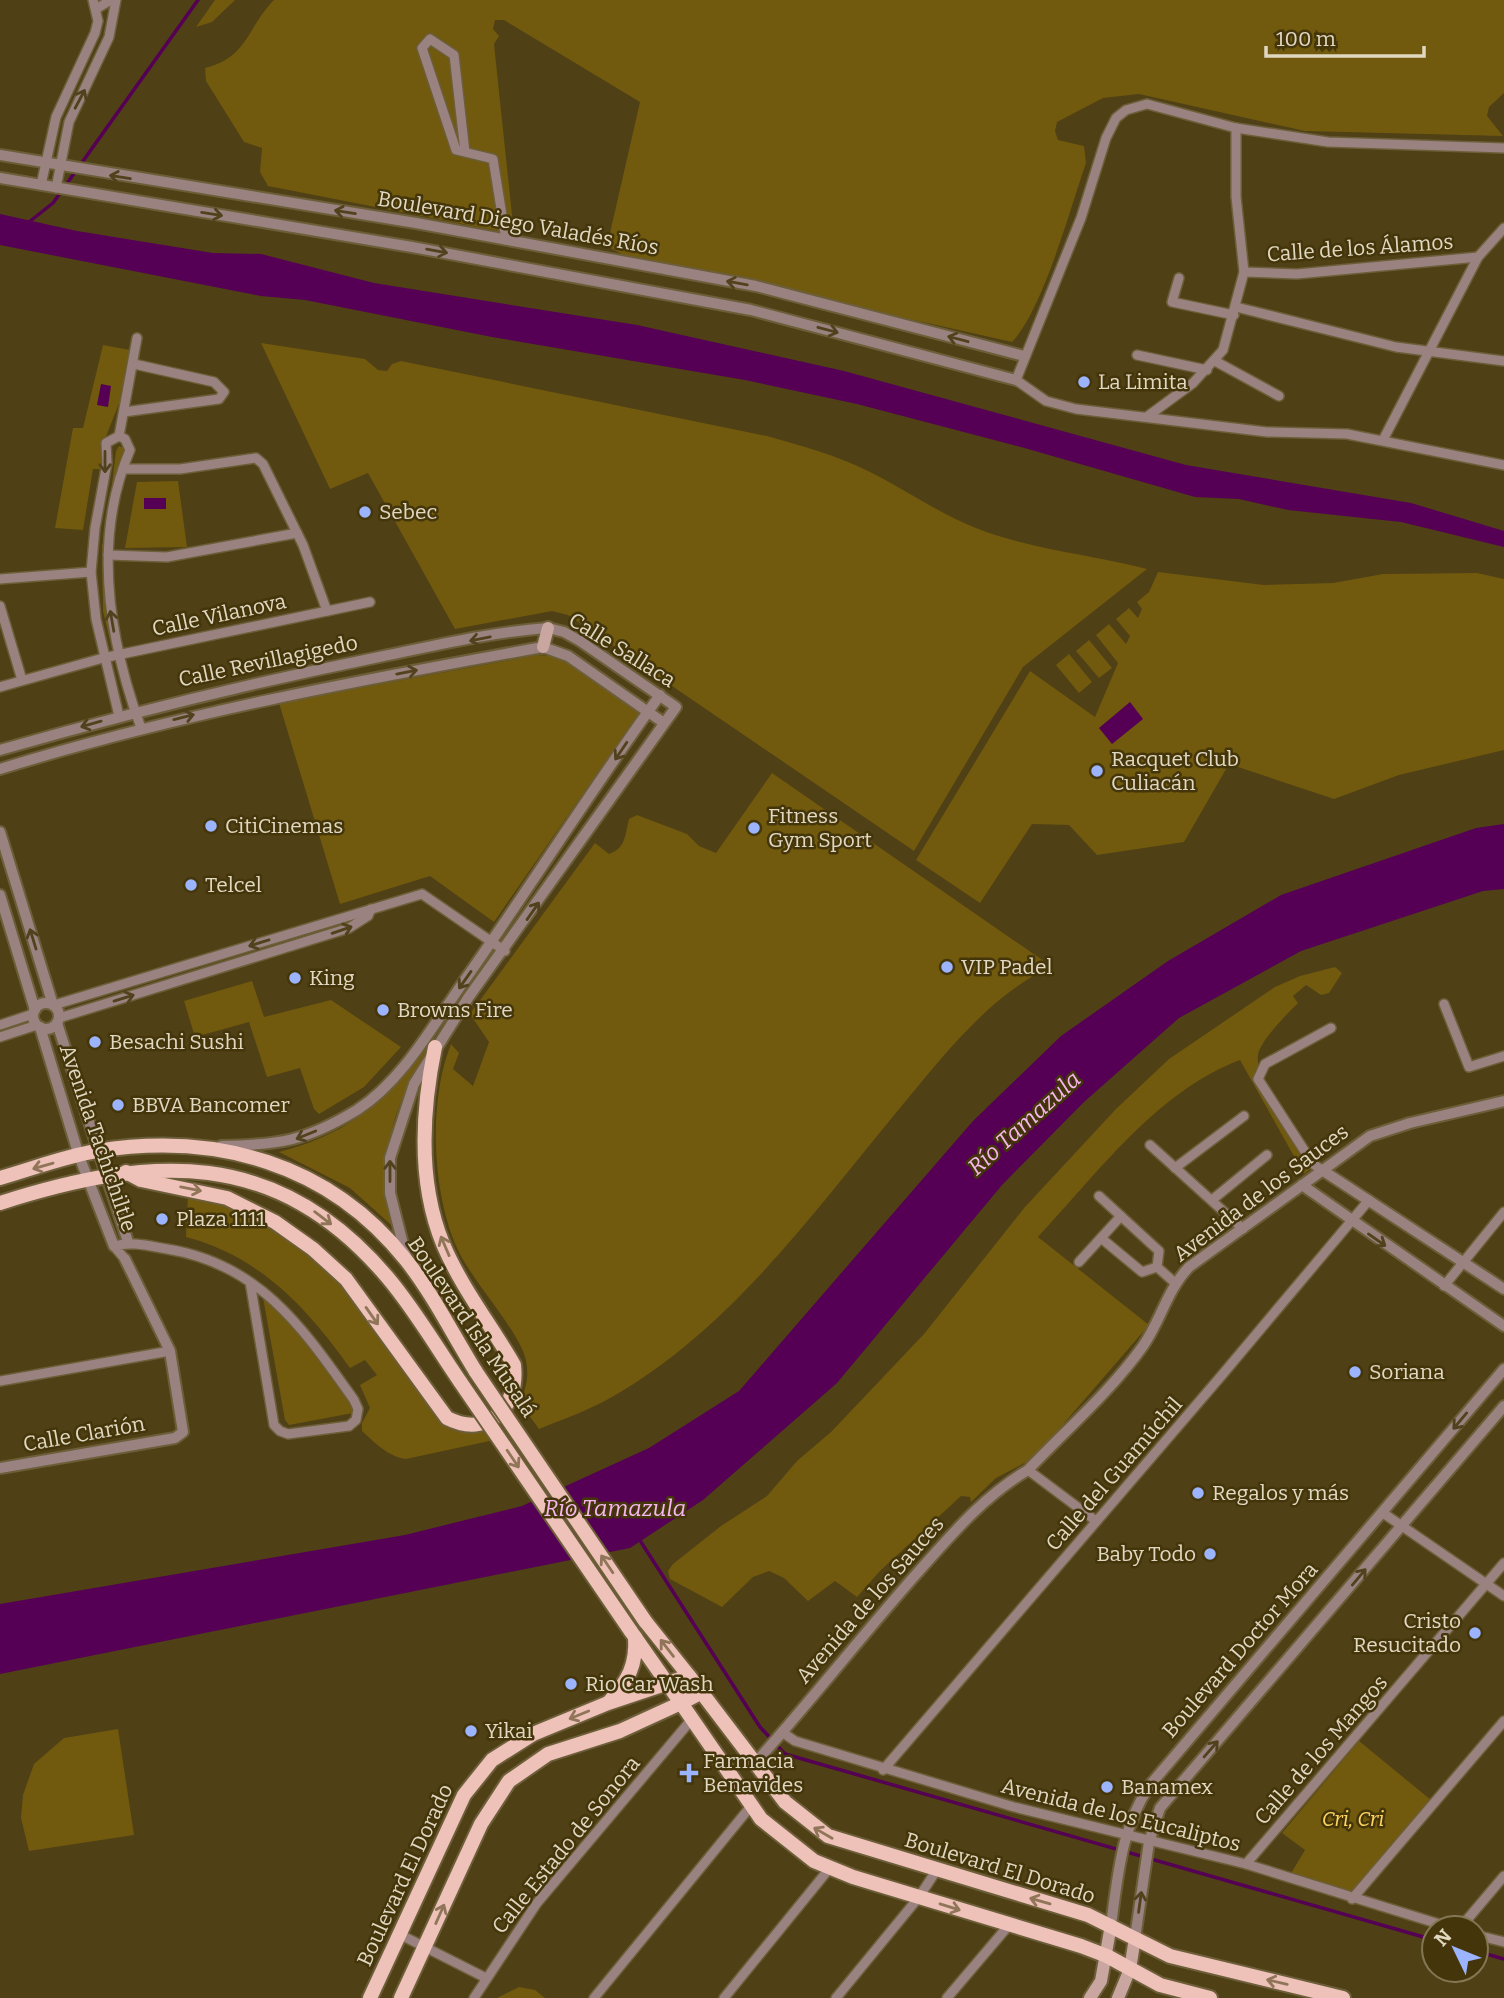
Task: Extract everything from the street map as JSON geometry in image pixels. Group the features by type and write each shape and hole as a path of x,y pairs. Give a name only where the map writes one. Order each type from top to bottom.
{"main road":[{"path":"543,647 548,628"},
{"path":"126,1172 141,1180 227,1198 286,1229 340,1272 447,1418 469,1424 485,1422 493,1418 511,1400 516,1381 514,1365 453,1264 434,1213 425,1144 428,1082 435,1047"},
{"name":"Boulevard Isla Musalá","path":"0,1178 96,1151 208,1146 286,1167 315,1182 381,1232 407,1262 476,1372 645,1621 689,1676"},
{"name":"Boulevard Isla Musalá","path":"0,1203 106,1174 196,1171 233,1176 291,1197 317,1212 360,1248 388,1278 681,1703"},
{"path":"608,1703 622,1688 633,1667 632,1633"},
{"name":"Boulevard El Dorado","path":"370,1998 448,1826 464,1795 479,1774 507,1748 608,1703 689,1676 760,1757 785,1802 828,1836 1088,1915 1170,1956 1343,1998"},
{"path":"401,1998 481,1824 509,1781 548,1755 620,1731 702,1692"},
{"path":"681,1703 751,1806 798,1852 829,1869 1107,1956 1160,1985 1210,1998"},
{"name":"Boulevard Doctor Mora","path":"1090,1998 1101,1981 1111,1925"},
{"name":"Boulevard Doctor Mora","path":"1118,1998 1130,1969 1135,1938"}],"street":[{"path":"41,185 56,117 95,33 94,5 114,0 109,37 69,122 56,188"},
{"path":"466,152 454,55 430,39 422,48 456,150 492,159 506,240"},
{"path":"1504,148 1328,142 1236,128 1147,104 1126,110 1116,118 1106,138 1081,218 1016,380 1046,401 1076,409 1267,432 1347,434 1504,465"},
{"path":"56,117 69,122"},
{"path":"1148,416 1215,361 1223,350 1235,311 1244,272 1236,197 1236,128"},
{"name":"Boulevard Diego Valadés Ríos","path":"0,155 506,240 756,286 1024,356"},
{"name":"Boulevard Diego Valadés Ríos","path":"0,178 412,247 751,310 1016,380"},
{"path":"1383,440 1478,257 1504,228"},
{"name":"Calle de los Álamos","path":"1244,272 1310,273 1478,257"},
{"path":"1179,278 1172,302 1235,311 1396,347 1428,349 1504,361"},
{"path":"119,716 103,658 91,572 95,528 107,463 106,443 118,436 134,364 136,338"},
{"path":"1137,355 1207,370"},
{"path":"1215,361 1279,396"},
{"path":"124,412 219,399 225,392 214,382 134,364"},
{"path":"118,436 125,439 130,450 123,469 110,530 108,593 120,654 141,728"},
{"path":"123,469 180,469 256,458 263,464 297,533 316,575 327,611"},
{"path":"95,528 110,530"},
{"path":"108,555 167,557 297,533"},
{"path":"0,579 91,572"},
{"name":"Calle Vilanova","path":"0,687 120,654 370,602"},
{"path":"0,606 22,680"},
{"name":"Calle Sallaca","path":"543,647 568,656 664,723 676,707 580,641 564,632 548,628"},
{"name":"Calle Revillagigedo","path":"0,750 135,711 312,670 548,628"},
{"name":"Calle Revillagigedo","path":"0,768 141,728 254,701 543,647"},
{"path":"208,1146 286,1143 323,1128 358,1109 407,1063 660,695"},
{"path":"407,1262 390,1193 390,1158 409,1097 435,1047 664,723"},
{"path":"0,832 53,1005"},
{"path":"0,1037 36,1019 44,1003 53,1005 422,894 505,951"},
{"name":"Avenida Tachichiltle","path":"0,895 79,1156 114,1246 125,1259 170,1351 184,1427 180,1436 175,1438"},
{"path":"36,1019 47,1029 58,1020 349,928 368,916 371,909"},
{"path":"1444,1004 1469,1067 1504,1056"},
{"name":"Avenida Tachichiltle","path":"53,1005 96,1151 128,1242 125,1259"},
{"path":"0,1024 36,1019"},
{"path":"1331,1028 1265,1064 1258,1079 1313,1164 1504,1289"},
{"name":"Avenida de los Sauces","path":"760,1757 875,1620 969,1515 1008,1482 1028,1470 1141,1349 1152,1333 1174,1282 1189,1267 1370,1136 1504,1101"},
{"path":"1175,1168 1244,1116"},
{"path":"1150,1145 1243,1229"},
{"path":"1212,1200 1267,1156"},
{"path":"1302,1185 1351,1222 1504,1326"},
{"path":"1099,1196 1159,1251 1157,1267"},
{"name":"Calle del Guamúchil","path":"883,1770 1368,1200"},
{"path":"1444,1286 1504,1212"},
{"path":"1079,1262 1121,1216"},
{"path":"1101,1238 1142,1272 1157,1267"},
{"path":"114,1246 128,1242 191,1253 215,1261 250,1282 295,1321 354,1399 358,1409 356,1420 349,1426 288,1434 274,1425 250,1282"},
{"path":"1157,1267 1174,1282"},
{"path":"0,1381 170,1351"},
{"name":"Boulevard Doctor Mora","path":"1111,1925 1124,1838 1133,1811 1150,1785 1504,1369"},
{"name":"Boulevard Doctor Mora","path":"1135,1938 1148,1844 1160,1808 1504,1406"},
{"name":"Calle Clarión","path":"0,1468 175,1438"},
{"path":"1028,1470 1096,1521"},
{"path":"1382,1513 1504,1596"},
{"name":"Calle de los Mangos","path":"1246,1864 1504,1563"},
{"name":"Calle Estado de Sonora","path":"474,1998 537,1903 692,1719"},
{"path":"1352,1899 1504,1721"},
{"name":"Avenida de los Eucaliptos","path":"780,1735 883,1770 1124,1838 1246,1864 1420,1919"},
{"path":"594,1998 751,1806"},
{"path":"724,1998 829,1869"},
{"path":"836,1998 919,1897 936,1871"},
{"path":"1472,1914 1504,1876"},
{"path":"947,1998 1009,1925"},
{"path":"399,1934 426,1945 486,1978"}],"green space":[{"path":"215,0 235,0 212,22 196,27"},
{"path":"274,0 1504,0 1504,93 1489,107 1487,116 1503,136 1305,131 1139,94 1103,98 1057,122 1055,131 1058,140 1084,146 1086,163 1045,283 1023,327 1012,342 623,255 607,246 640,102 504,20 495,20 493,29 499,36 494,44 514,234 268,186 260,172 262,148 244,142 206,81 205,68 230,57 239,49"},
{"path":"261,343 365,359 378,370 387,371 392,364 401,361 767,436 856,465 976,528 1040,547 1147,569 1023,667 914,851 568,615 552,611 455,629 368,473 330,489"},
{"path":"103,345 130,350 120,401 101,449 102,469 93,469 83,530 55,528 73,428 83,428"},
{"path":"119,446 126,449 108,519 116,451"},
{"path":"178,481 187,547 125,548 137,482"},
{"path":"105,536 106,610 112,649 103,611 102,546"},
{"path":"1158,572 1264,585 1333,583 1383,574 1477,573 1504,579 1504,750 1399,775 1334,799 1229,764 1184,842 1097,855 1069,825 1032,824 980,903 916,860 1030,671 1095,717 1118,663 1096,635 1109,624 1126,644 1130,636 1116,619 1129,608 1138,618 1142,609 1137,602 1149,592"},
{"path":"1089,640 1112,668 1099,678 1076,651"},
{"path":"1069,654 1092,682 1079,693 1056,665"},
{"path":"537,655 563,657 641,710 494,922 430,876 340,904 279,703"},
{"path":"772,773 1051,966 1005,995 965,1032 766,1269 694,1339 654,1370 612,1397 539,1429 520,1403 527,1377 522,1349 464,1261 442,1201 436,1119 444,1067 451,1044 459,1053 453,1069 473,1086 489,1042 470,1014 595,843 609,854 615,851 624,840 629,819 637,815 687,834 699,846 716,853"},
{"path":"1335,967 1342,973 1329,993 1321,995 1306,985 1293,996 1298,1003 1269,1035 1258,1055 1263,1080 1270,1096 1312,1168 1304,1174 1240,1060 1210,1074 1155,1113 1106,1161 1038,1237 1149,1325 1034,1458 996,1478 971,1502 970,1497 961,1496 880,1571 857,1597 835,1581 808,1601 784,1578 769,1571 753,1577 722,1607 670,1579 668,1571 673,1564 721,1526 767,1496 797,1461 831,1432 924,1334 1025,1207 1116,1109 1169,1059 1275,987 1300,976"},
{"path":"252,981 264,1017 331,1000 401,1047 364,1087 319,1114 314,1109 300,1068 267,1077 249,1022 195,1037 184,1001"},
{"path":"446,1016 411,1080 391,1132 389,1160 398,1231 350,1188 279,1152 309,1143 335,1131 377,1102 412,1064"},
{"path":"188,1195 221,1201 276,1226 343,1280 437,1415 487,1427 494,1440 406,1459 377,1445 362,1431 362,1423 370,1408 360,1385 377,1375 365,1360 350,1368 299,1305 260,1271 237,1257 186,1237"},
{"path":"262,1292 301,1328 355,1408 353,1413 289,1425 285,1420"},
{"path":"118,1729 134,1835 29,1851 21,1818 23,1795 34,1764 64,1738"},
{"name":"Cri, Cri","path":"1359,1741 1431,1800 1352,1891 1290,1875 1305,1850 1282,1833"},
{"path":"519,1987 535,1990 545,1998 497,1998"}],"water":[{"path":"0,214 77,231 213,253 261,254 374,283 637,325 844,371 1186,465 1411,503 1504,531 1504,547 1401,522 1288,510 1239,499 1195,497 857,404 745,380 492,337 305,300 261,296 0,245"},
{"path":"101,384 111,386 108,407 97,405"},
{"path":"144,498 166,498 166,509 144,509"},
{"path":"1130,702 1143,719 1112,744 1099,728"},
{"name":"Río Tamazula","path":"1504,824 1504,889 1483,891 1301,951 1179,1018 1084,1102 1002,1185 837,1383 703,1500 630,1548 0,1674 0,1604 405,1535 522,1506 649,1448 739,1391 973,1121 1061,1036 1168,961 1281,895 1476,828"}],"waterway":[{"path":"29,222 53,203 198,0"},
{"path":"641,1542 760,1727 785,1754 1420,1936"},
{"path":"1490,1955 1504,1959"}],"place":[{"name":"La Limita","path":"1084,382"},
{"name":"Sebec","path":"365,512"},
{"name":"Racquet Club Culiacán","path":"1097,771"},
{"name":"CitiCinemas","path":"211,826"},
{"name":"Fitness Gym Sport","path":"754,828"},
{"name":"Telcel","path":"191,885"},
{"name":"VIP Padel","path":"947,967"},
{"name":"King","path":"295,978"},
{"name":"Browns Fire","path":"383,1010"},
{"name":"Besachi Sushi","path":"95,1042"},
{"name":"BBVA Bancomer","path":"118,1105"},
{"name":"Plaza 1111","path":"162,1219"},
{"name":"Soriana","path":"1355,1372"},
{"name":"Regalos y más","path":"1198,1493"},
{"name":"Baby Todo","path":"1210,1554"},
{"name":"Cristo Resucitado","path":"1475,1633"},
{"name":"Rio Car Wash","path":"571,1684"},
{"name":"Yikai","path":"471,1731"},
{"name":"Farmacia Benavides","path":"689,1773"},
{"name":"Banamex","path":"1107,1787"}]}
